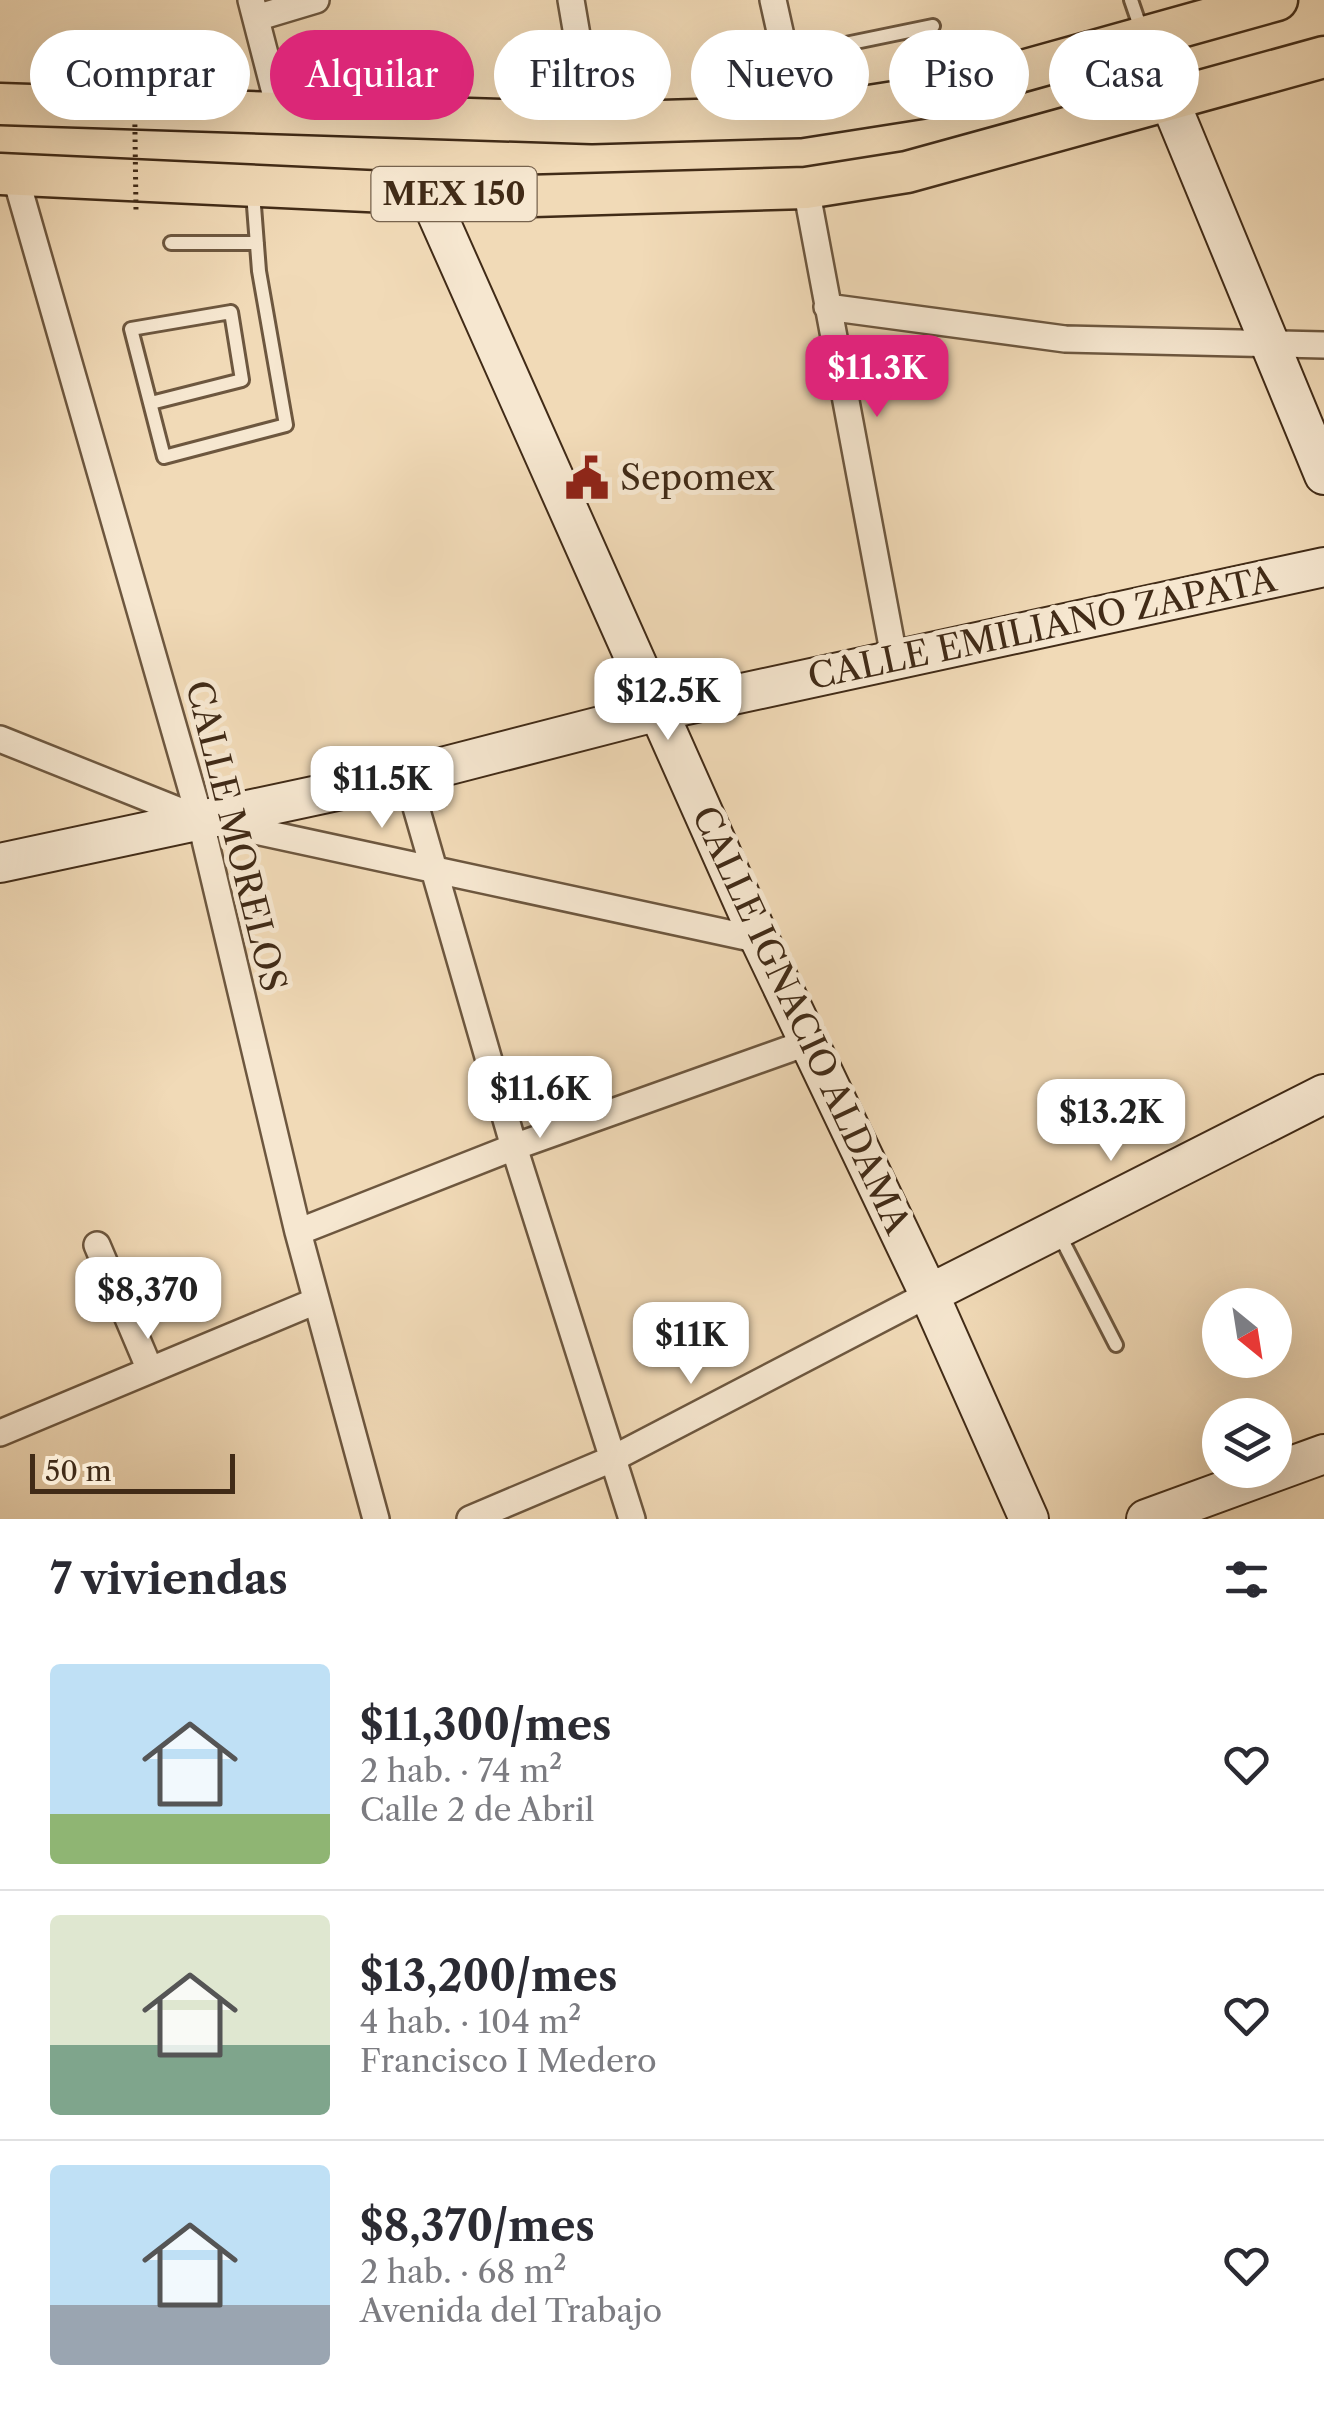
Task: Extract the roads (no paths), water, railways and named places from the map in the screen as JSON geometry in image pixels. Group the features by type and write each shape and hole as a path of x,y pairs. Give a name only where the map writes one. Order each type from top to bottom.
{"main road":[{"name":"MEX 150","path":"1175,30 1277,0"},
{"name":"MEX 150","path":"1199,95 1322,64"},
{"name":"MEX 150","path":"869,106 933,96 1049,65"},
{"name":"MEX 150","path":"0,104 270,112"},
{"name":"MEX 150","path":"474,119 592,123 696,120"},
{"name":"MEX 150","path":"8,174 495,197 806,188 907,172 1102,120"},
{"path":"1178,120 1324,475"},
{"name":"CALLE IGNACIO ALDAMA","path":"427,192 760,940 929,1294 1029,1519"},
{"name":"CALLE EMILIANO ZAPATA","path":"0,863 406,776 660,710 1324,567"},
{"path":"929,1294 1324,1094"},
{"path":"1146,1519 1324,1454"}],"street":[{"path":"270,72 254,9 316,0"},
{"path":"571,0 592,123"},
{"path":"773,0 780,30"},
{"name":"CALLE MORELOS","path":"8,174 200,819 298,1232 376,1519"},
{"path":"806,188 895,662"},
{"path":"827,306 1065,339 1324,346"},
{"path":"0,739 200,819 760,940"},
{"path":"406,776 514,1148 632,1519"},
{"path":"298,1232 514,1148 809,1042"},
{"path":"97,1246 150,1370"},
{"path":"470,1519 612,1460 929,1294"},
{"path":"0,1433 316,1301"}],"lane":[{"path":"1131,0 1142,30"},
{"path":"869,39 933,26"},
{"path":"150,403 242,380 231,312 131,328 150,403 164,457 286,425 257,243 253,185"},
{"path":"171,243 257,243"},
{"path":"1057,1229 1116,1345"}],"place":[{"name":"Sepomex","path":"587,478"}]}
